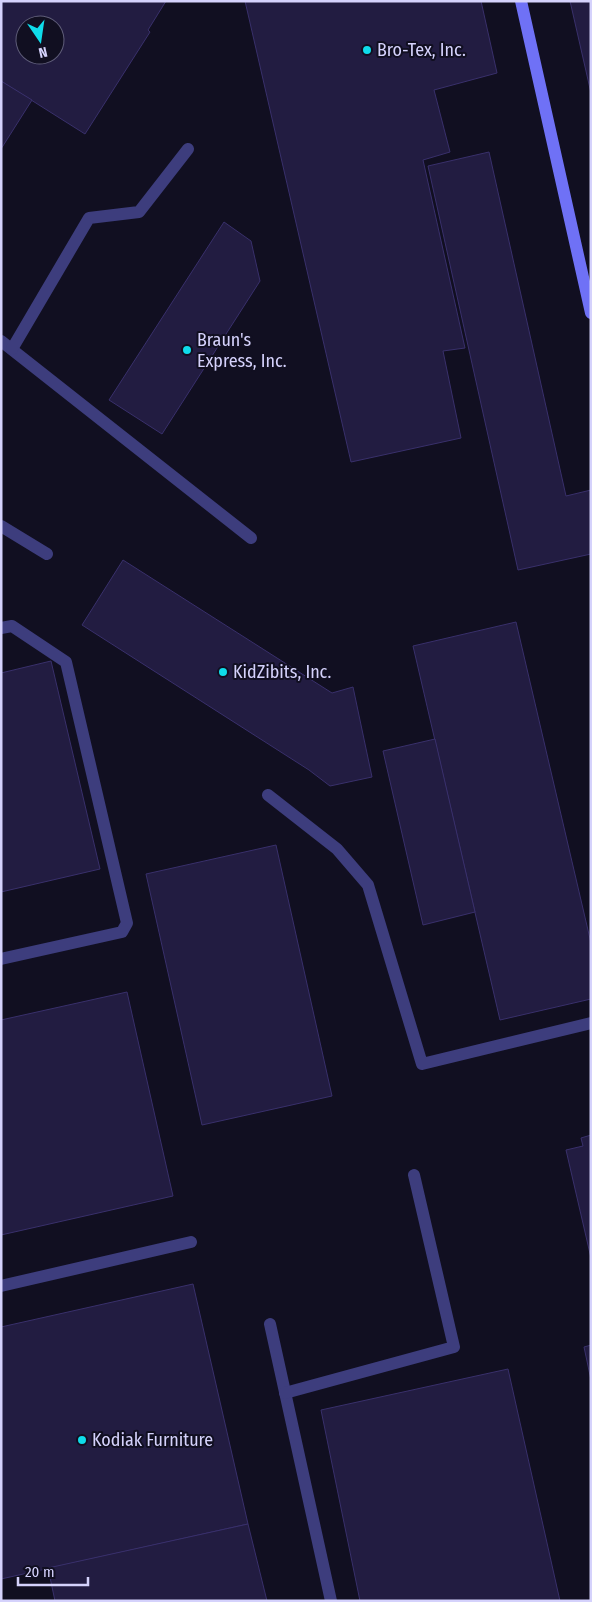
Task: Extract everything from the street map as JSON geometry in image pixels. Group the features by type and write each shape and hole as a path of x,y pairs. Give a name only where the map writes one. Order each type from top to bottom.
{"street":[{"path":"521,1 591,313"}],"lane":[{"path":"12,349 89,218 139,212 188,149"},
{"path":"1,341 251,538"},
{"path":"1,526 47,554"},
{"path":"1,628 12,626 66,662 127,923 122,932 1,959"},
{"path":"268,795 337,849 368,885 422,1064 591,1023"},
{"path":"285,1393 454,1347 414,1175"},
{"path":"1,1286 191,1242"},
{"path":"270,1324 331,1601"}],"building":[{"path":"1,1 166,1 148,30 150,32 85,134 1,81"},
{"path":"245,1 481,1 497,73 434,90 450,152 423,160 465,348 443,351 461,438 351,462"},
{"path":"570,1 591,1 591,93"},
{"path":"1,81 32,100 1,149"},
{"path":"489,152 566,496 591,490 591,554 518,570 428,166"},
{"path":"224,222 251,241 260,281 162,434 109,400"},
{"path":"123,560 332,693 353,687 372,777 330,786 309,770 82,625"},
{"path":"516,622 591,943 591,999 500,1020 413,646"},
{"path":"51,661 100,869 1,892 1,673"},
{"path":"435,739 475,912 423,925 383,751"},
{"path":"276,845 332,1096 202,1125 146,874"},
{"path":"127,992 173,1196 1,1235 1,1020"},
{"path":"591,1135 591,1258 566,1150 583,1146 581,1138"},
{"path":"193,1284 248,1524 1,1579 1,1327"},
{"path":"591,1345 591,1380 584,1347"},
{"path":"508,1369 560,1601 360,1601 321,1410"},
{"path":"248,1524 267,1601 55,1601 48,1568"}],"place":[{"name":"Bro-Tex, Inc.","path":"367,50"},
{"name":"Braun's Express, Inc.","path":"187,350"},
{"name":"KidZibits, Inc.","path":"223,672"},
{"name":"Kodiak Furniture","path":"82,1440"}]}
